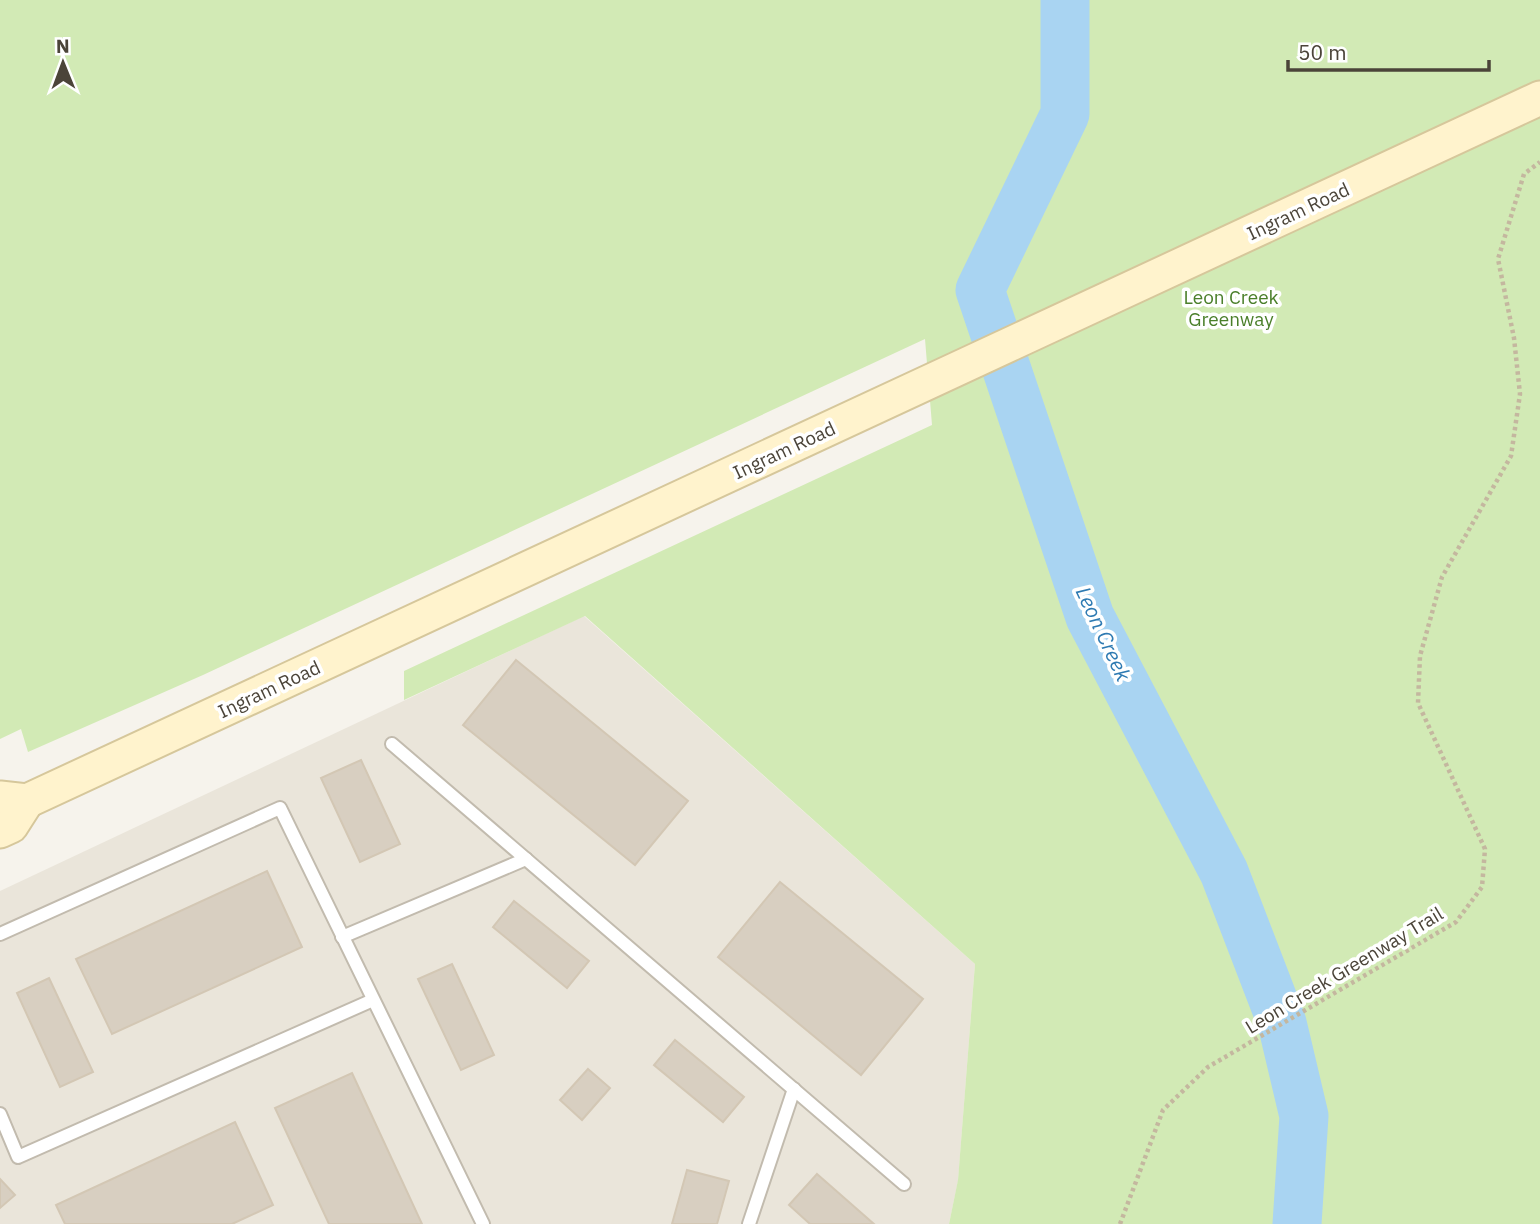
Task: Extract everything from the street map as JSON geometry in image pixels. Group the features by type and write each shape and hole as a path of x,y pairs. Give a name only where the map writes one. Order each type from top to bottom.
{"street":[{"name":"Ingram Road","path":"0,831 11,826 13,800 387,635 1540,98"}],"lane":[{"path":"392,744 904,1184"},
{"path":"0,934 280,808 483,1224"},
{"path":"342,937 526,859"},
{"path":"0,1114 18,1157 373,1000"},
{"path":"749,1224 794,1089"}],"path":[{"name":"Leon Creek Greenway Trail","path":"1120,1224 1163,1110 1208,1067 1456,922 1482,887 1485,849 1418,703 1420,656 1442,578 1511,456 1520,394 1514,338 1498,259 1524,174 1540,162"}],"shaded area":[{"path":"584,616 975,964 958,1181 949,1224 0,1224 0,891"}],"green space":[{"name":"Leon Creek Greenway","path":"0,0 1540,0 1540,1224 949,1224 958,1180 975,964 585,616 404,700 404,671 932,425 925,339 203,675 28,752 21,729 0,739"}],"building":[{"path":"516,660 688,801 635,865 463,725"},
{"path":"361,760 400,844 360,862 321,778"},
{"path":"267,871 302,947 112,1034 76,959"},
{"path":"780,882 923,999 861,1075 718,957"},
{"path":"514,901 589,961 567,988 493,927"},
{"path":"452,964 494,1055 461,1070 418,979"},
{"path":"49,978 93,1072 60,1087 17,993"},
{"path":"675,1040 744,1097 723,1122 654,1065"},
{"path":"588,1069 610,1088 582,1120 560,1100"},
{"path":"352,1073 422,1224 329,1224 275,1108"},
{"path":"235,1122 273,1205 232,1224 65,1224 56,1205"},
{"path":"687,1170 729,1181 717,1224 672,1224"},
{"path":"817,1174 874,1224 810,1224 789,1205"},
{"path":"0,1179 15,1195 0,1208"}],"waterway":[{"name":"Leon Creek","path":"1065,0 1065,114 980,290 1090,617 1224,872 1282,1023 1304,1116 1297,1224"}]}
